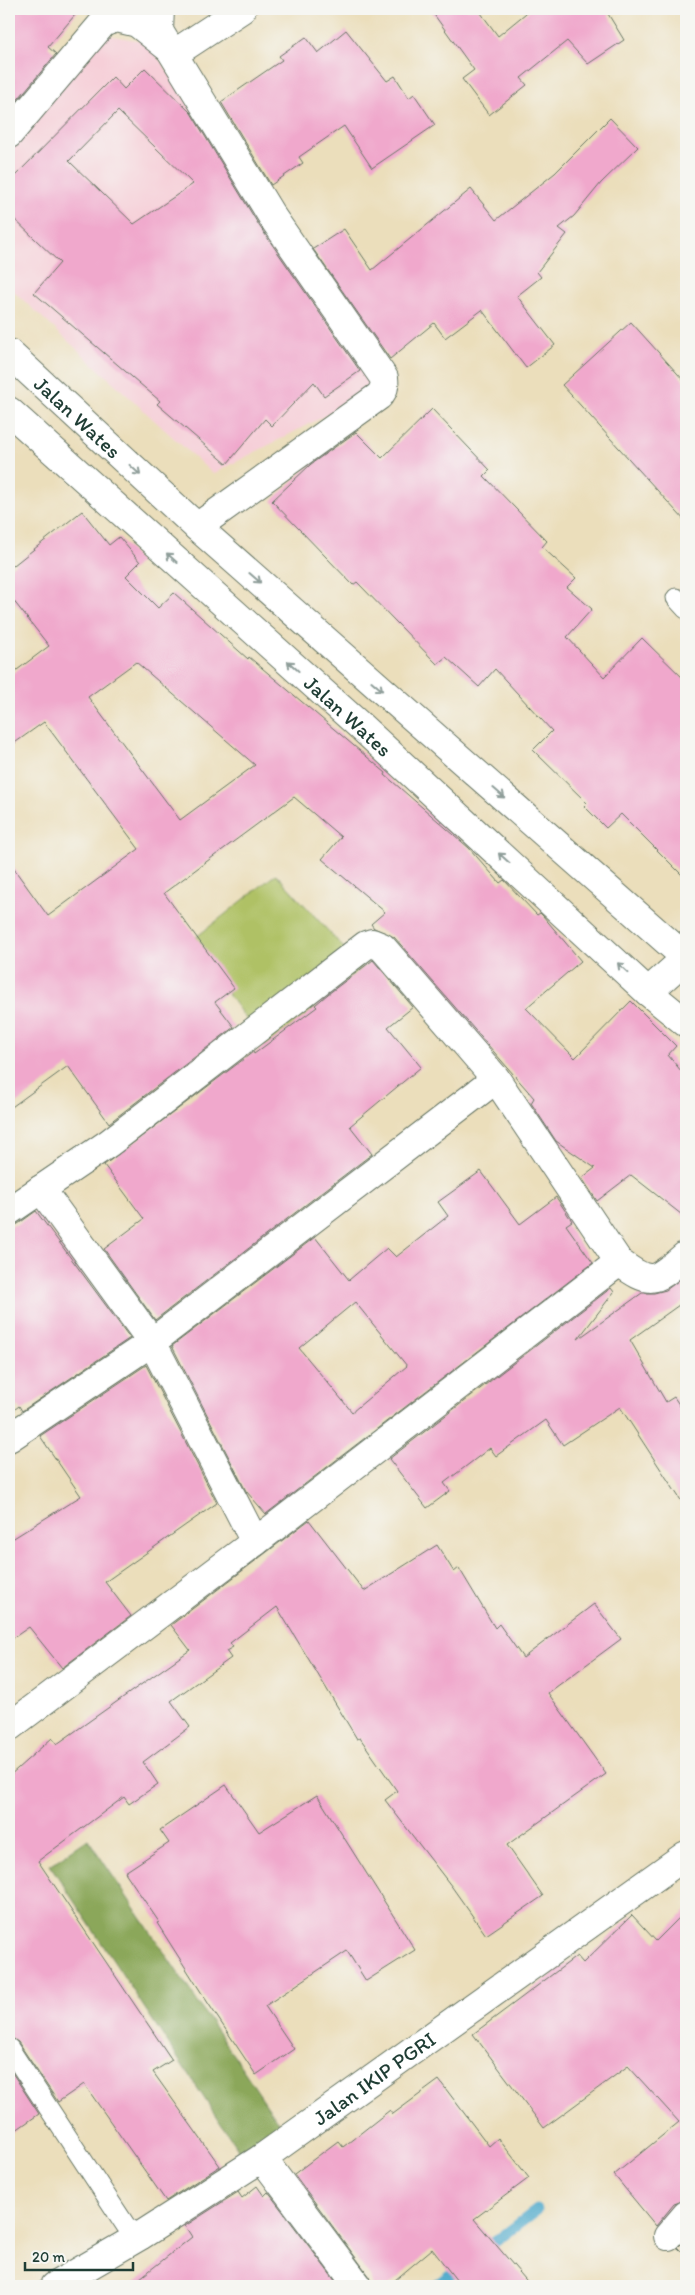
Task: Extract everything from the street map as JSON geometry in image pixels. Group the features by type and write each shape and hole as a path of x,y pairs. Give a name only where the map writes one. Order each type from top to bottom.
{"street":[{"path":"160,9 159,31 175,54 273,218 384,378 385,384 384,390 379,396 197,527"},
{"path":"175,54 242,9"},
{"path":"9,134 103,23 116,18 137,23 175,54"},
{"name":"Jalan Wates","path":"9,353 197,527 686,958"},
{"name":"Jalan Wates","path":"9,411 358,724 648,992 686,1023"},
{"path":"9,1211 109,1143 358,951 372,943 382,947 496,1079 619,1262 638,1276 648,1278 664,1273 686,1255"},
{"path":"648,992 686,958"},
{"path":"9,1438 152,1342 496,1079"},
{"path":"41,1190 152,1342 255,1542"},
{"path":"9,1727 255,1542 619,1262"},
{"name":"Jalan IKIP PGRI","path":"54,2286 140,2236 262,2158 686,1855"},
{"path":"262,2158 358,2286"},
{"path":"668,2236 686,2215"}],"lane":[{"path":"9,2048 126,2226 140,2236"}],"shaded area":[{"path":"101,34 148,42 376,379 363,396 213,474 9,287 9,151"}],"green space":[{"path":"276,874 376,983 275,1059 190,942"},
{"path":"88,1839 283,2129 243,2157 50,1865"}],"building":[{"path":"9,9 80,9 48,47 56,54 9,110"},
{"path":"430,9 478,9 498,36 531,9 605,9 624,40 588,64 567,41 521,78 527,85 489,115 462,79 474,70"},
{"path":"346,30 387,81 395,76 409,98 414,94 435,125 372,168 344,126 299,157 303,163 271,185 221,102 282,60 279,56 306,37 318,53"},
{"path":"145,68 191,113 260,227 360,371 324,396 314,382 272,426 265,419 227,464 157,404 160,401 34,293 60,263 9,214 9,182 113,77 124,89","holes":["118,111 193,184 134,224 69,161"]},
{"path":"610,118 638,147 601,183 574,216 559,228 567,234 537,272 541,277 517,296 555,345 526,368 482,310 445,338 434,323 390,359 313,249 344,229 372,270 471,189 496,220 555,173"},
{"path":"631,322 686,383 686,522 562,385"},
{"path":"432,409 490,470 484,476 547,541 542,547 576,578 567,587 592,609 567,637 604,677 642,638 686,681 686,879 621,814 606,828 584,806 587,803 533,750 552,731 495,669 479,687 446,657 437,664 357,582 353,585 272,501 311,464 356,432 382,458"},
{"path":"82,511 109,545 119,537 140,562 126,576 158,608 174,593 248,659 249,657 386,773 385,775 469,848 500,883 504,880 537,915 540,913 581,961 526,1008 575,1058 631,1001 676,1046 668,1055 686,1077 686,1218 631,1175 597,1201 582,1178 595,1168 556,1141 531,1103 534,1098 394,937 374,928 371,924 385,912 322,859 341,837 294,797 164,893 234,988 215,1002 234,1027 109,1123 68,1066 9,1109 9,862 48,916 139,849 44,722 9,747 9,676 49,646 9,595 9,569","holes":["136,662 255,765 180,820 88,697"]},
{"path":"373,960 413,1007 388,1027 421,1067 350,1126 372,1154 155,1320 104,1249 144,1219 104,1165 253,1052 254,1054 317,1007 315,1005 328,994"},
{"path":"481,1171 520,1224 556,1197 572,1221 566,1225 593,1263 266,1514 246,1491 172,1346 315,1237 349,1280 387,1248 396,1257 448,1216 438,1202","holes":["355,1302 407,1366 352,1412 299,1348"]},
{"path":"36,1211 130,1338 22,1411 19,1406 9,1414 9,1226 18,1224"},
{"path":"686,1275 686,1300 630,1340 666,1402 674,1397 686,1415 686,1508 620,1407 563,1445 546,1420 496,1456 490,1448 444,1483 450,1491 427,1508 389,1459 611,1288 614,1292 578,1339 642,1293 666,1290"},
{"path":"146,1365 217,1503 105,1582 131,1616 62,1668 29,1627 9,1641 9,1541 81,1496 40,1436"},
{"path":"309,1520 364,1591 437,1545 454,1572 459,1568 495,1628 499,1624 523,1658 594,1604 621,1639 548,1693 606,1774 507,1845 543,1896 486,1935 452,1887 385,1800 397,1791 360,1738 357,1739 277,1607 230,1643 233,1647 226,1651 231,1658 171,1701 190,1727 143,1762 158,1784 129,1804 124,1797 38,1861 172,2060 153,2072 220,2166 166,2201 84,2084 58,2102 18,2042 9,2037 9,1776 52,1738 57,1744 190,1650 171,1625"},
{"path":"226,1785 259,1832 317,1795 415,1950 366,1981 347,1951 265,2006 294,2049 256,2075 125,1872 169,1843 160,1830"},
{"path":"686,1911 686,2200 674,2204 656,2226 614,2175 679,2122 628,2066 544,2128 473,2034 577,1956 583,1963 632,1915 656,1941"},
{"path":"9,2068 39,2114 9,2135"},
{"path":"439,2080 489,2146 498,2138 529,2178 474,2219 531,2286 461,2286 432,2249 388,2286 373,2286 370,2277 294,2174 338,2141 343,2147 390,2110 393,2114"},
{"path":"257,2186 264,2196 268,2192 339,2286 130,2286 192,2237 185,2226 238,2192 242,2198"},
{"path":"686,2239 686,2257 677,2248"}],"waterway":[{"path":"483,2251 537,2210"},
{"path":"436,2286 464,2265"}]}
